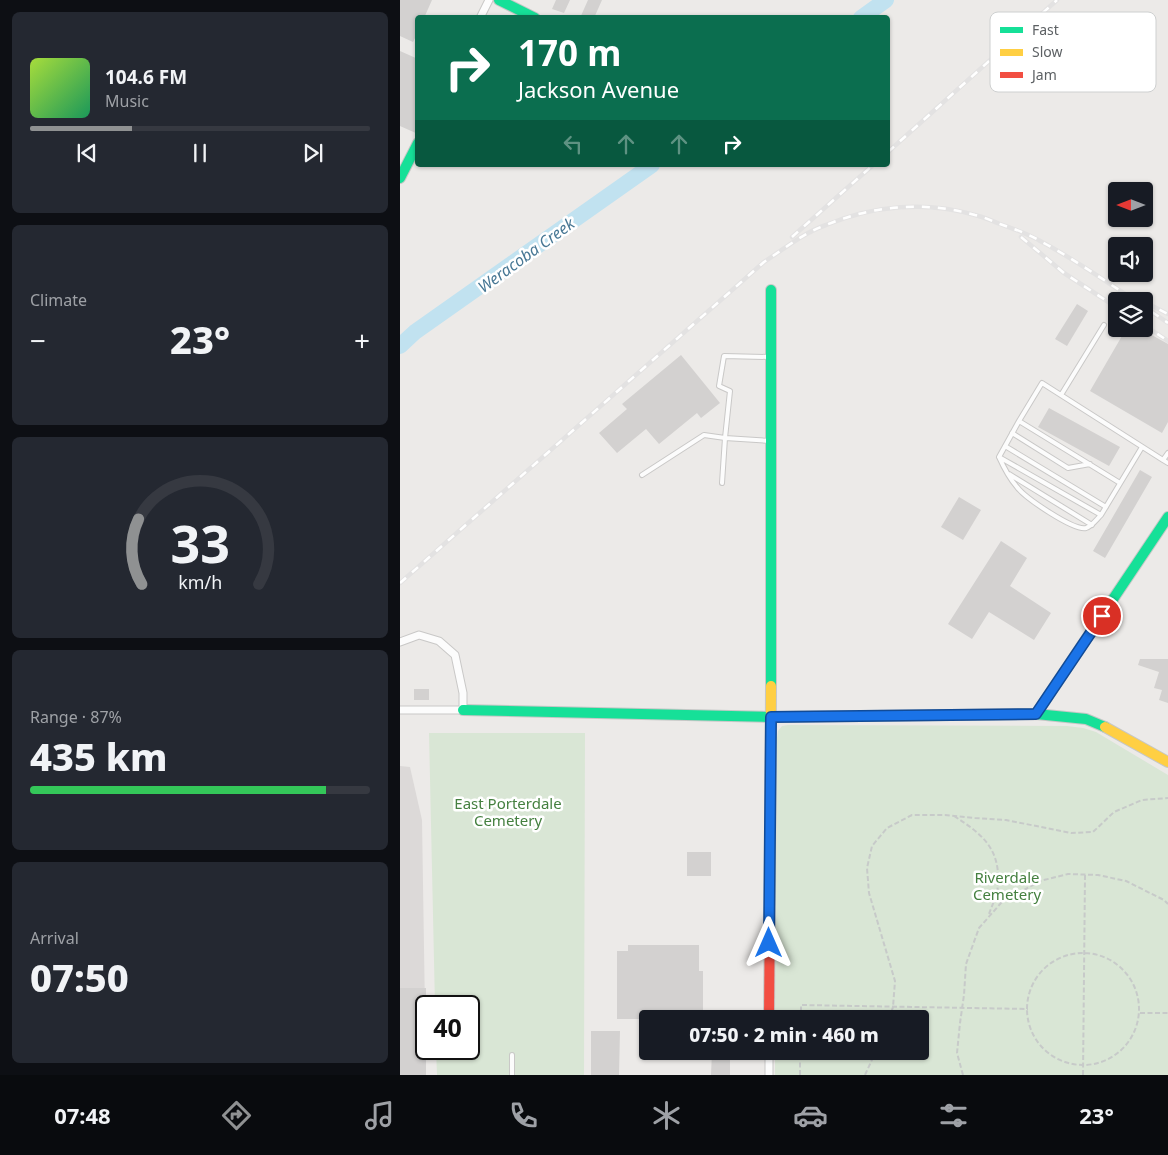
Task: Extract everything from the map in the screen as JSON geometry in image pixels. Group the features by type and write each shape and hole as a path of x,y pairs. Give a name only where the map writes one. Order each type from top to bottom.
{"street":[{"path":"482,15 489,0"},
{"path":"499,0 529,15"},
{"path":"400,178 415,149"},
{"path":"769,1010 771,290"},
{"path":"1036,714 1168,517"},
{"path":"400,642 419,635 439,641 454,655 463,693 463,710"},
{"path":"400,710 771,717 1036,714 1086,718 1097,722 1168,762"},
{"path":"769,1060 769,1075"}],"lane":[{"path":"1061,395 1104,325"},
{"path":"722,484 730,391 719,386 724,356 771,357"},
{"path":"999,457 1042,383 1168,463"},
{"path":"1019,421 1120,483"},
{"path":"1012,433 1068,468 1090,464"},
{"path":"642,475 704,435 771,441"},
{"path":"1005,446 1106,507"},
{"path":"999,457 1017,488 1031,500 1073,526 1084,528 1092,525 1106,507 1142,447"},
{"path":"1163,460 1168,453"},
{"path":"999,457 1100,515"},
{"path":"1006,472 1092,525"},
{"path":"512,1055 512,1075"}],"path":[{"path":"892,1010 895,981 869,893 867,868 872,846 887,828 912,815 1006,820 1071,833 1093,832 1114,812 1142,800 1168,798"},
{"path":"954,816 973,828 990,844 997,867 998,886 989,917"},
{"path":"963,1075 957,1053 966,964 979,928 1001,903 1040,881 1068,874 1085,874 1126,881 1164,900 1168,904"},
{"path":"1083,1075 1085,874"},
{"path":"1084,952 1103,955 1119,964 1131,978 1138,994 1140,1013 1135,1030 1126,1046 1112,1057 1095,1064 1077,1065 1060,1060 1045,1050 1033,1035 1027,1016 1028,1009 1028,997 1035,979 1048,964 1065,955 1084,952"},
{"path":"801,1010 801,1005 1028,1009"},
{"path":"1140,1013 1168,1013"},
{"path":"800,1060 800,1075"},
{"path":"865,1075 872,1060"}],"shaded area":[{"path":"400,766 410,767 422,820 425,995 415,995 415,1060 426,1060 426,1075 400,1075"}],"green space":[{"name":"Riverdale Cemetery","path":"782,726 1067,726 1083,728 1096,732 1168,775 1168,1075 775,1075 775,1060 929,1060 929,1010 775,1010 777,738 778,731"},
{"name":"East Porterdale Cemetery","path":"429,733 585,733 584,1075 437,1075 436,1060 480,1060 480,995 435,995"}],"building":[{"path":"400,0 432,0 425,15 415,15 415,38 413,42 400,36"},
{"path":"556,0 570,0 564,13 552,9"},
{"path":"588,0 602,0 595,15 581,15"},
{"path":"400,51 415,58 415,133 400,126"},
{"path":"1077,304 1088,311 1067,346 1055,339"},
{"path":"1153,336 1168,344 1168,422 1162,433 1090,391 1121,337"},
{"path":"681,355 720,403 701,418 697,413 659,444 646,429 617,453 599,433 627,409 622,404"},
{"path":"1049,408 1120,447 1109,466 1038,427"},
{"path":"1140,470 1152,477 1105,558 1093,551"},
{"path":"959,497 981,510 963,540 941,527"},
{"path":"1001,541 1027,558 1010,586 1051,613 1034,640 989,612 972,639 948,624"},
{"path":"1140,659 1168,659 1168,703 1159,700 1162,690 1154,688 1159,672 1138,665"},
{"path":"414,689 429,689 429,700 414,700"},
{"path":"687,852 711,852 711,876 687,876"},
{"path":"628,945 699,945 699,971 703,971 703,1010 639,1010 639,1019 617,1019 617,951 628,951"},
{"path":"400,988 426,988 426,995 415,995 415,1060 426,1060 426,1075 400,1075"},
{"path":"591,1031 620,1031 619,1075 591,1075"},
{"path":"712,1060 730,1060 730,1075 711,1075"}],"waterway":[{"name":"Weracoba Creek","path":"865,15 886,0"},
{"name":"Weracoba Creek","path":"400,346 415,332 649,167"}],"railway":[{"path":"1044,12 1057,0"},
{"path":"890,150 990,60"},
{"path":"792,237 871,167"},
{"path":"400,583 764,262 818,228 844,218 881,209 919,207 956,211 985,218 1027,234 1078,263 1122,292"},
{"path":"1021,237 1064,273 1108,302"},
{"path":"1153,306 1168,314"},
{"path":"1153,313 1168,323"},
{"path":"1153,331 1168,341"}],"traffic: fast":[{"path":"499,0 529,15"},
{"path":"400,178 415,149"},
{"path":"771,290 771,686"},
{"path":"1036,714 1168,517"},
{"path":"463,710 771,717 1036,714 1086,719 1105,727"}],"traffic: slow":[{"path":"770,898 771,686"},
{"path":"1105,727 1168,762"}],"traffic: jam":[{"path":"769,1010 770,898"}],"route":[{"path":"769,943 771,717 1036,714 1102,616"}]}
